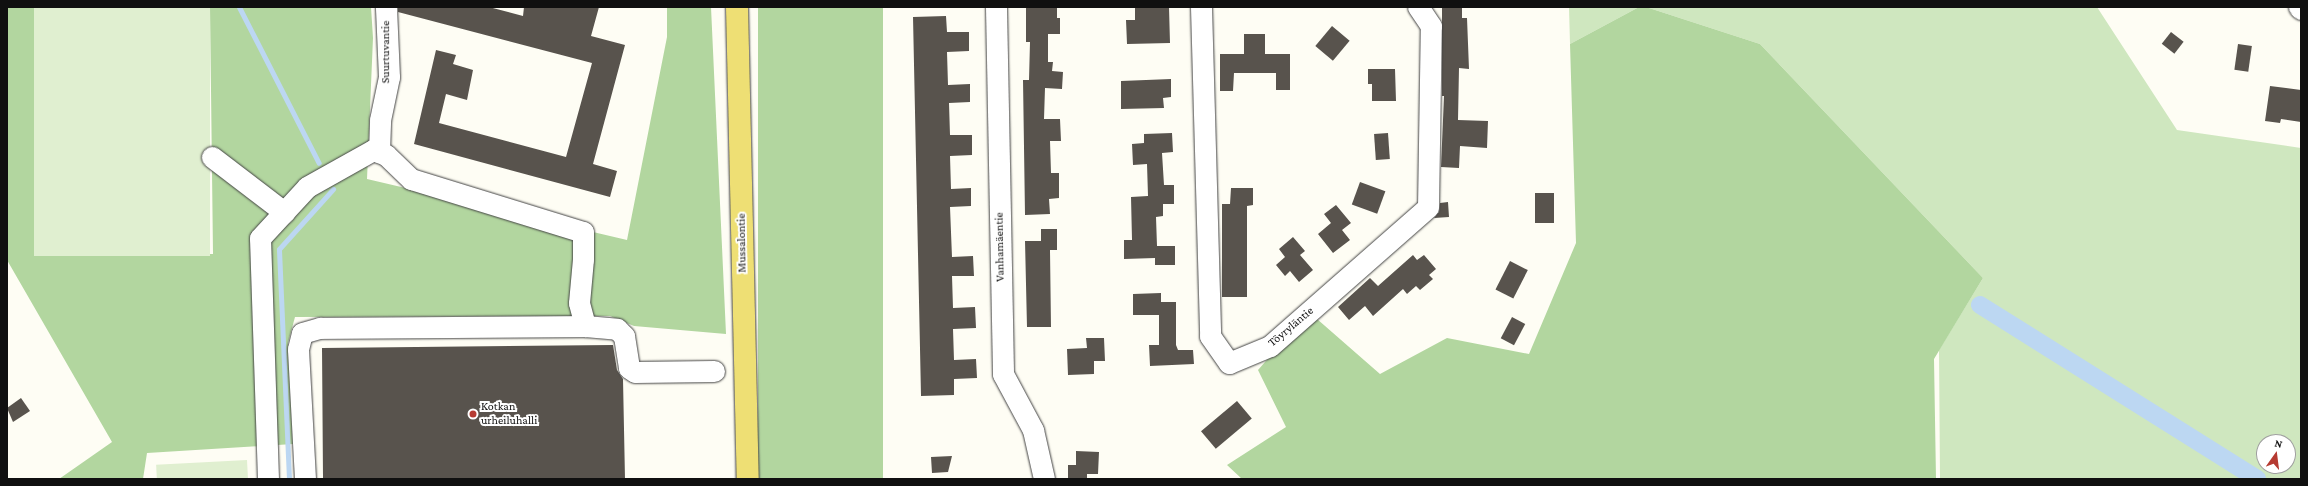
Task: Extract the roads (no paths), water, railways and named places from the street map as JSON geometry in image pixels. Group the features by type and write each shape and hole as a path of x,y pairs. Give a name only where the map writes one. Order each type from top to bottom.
{"main road":[{"name":"Mussalontie","path":"737,7 748,479"}],"street":[{"name":"Suurtuvantie","path":"379,152 380,120 389,77 386,7"},
{"name":"Vanhamäentie","path":"996,7 1003,374 1033,430 1044,479"},
{"name":"Töyryläntie","path":"1201,7 1210,336 1229,363 1270,346 1428,207 1431,26 1418,7"},
{"path":"268,479 260,238 308,187 373,150 386,154 411,179 583,232 584,259 579,303 585,326"},
{"path":"212,157 284,212"},
{"path":"305,479 298,350 302,332 320,328 585,326 617,329 624,336 629,368 635,372 714,371"}],"waterway":[{"path":"239,7 319,163"},
{"path":"289,479 279,249 333,189"},
{"path":"1980,305 2257,479"}],"place":[{"name":"Kotkan urheiluhalli","path":"473,414"}]}
